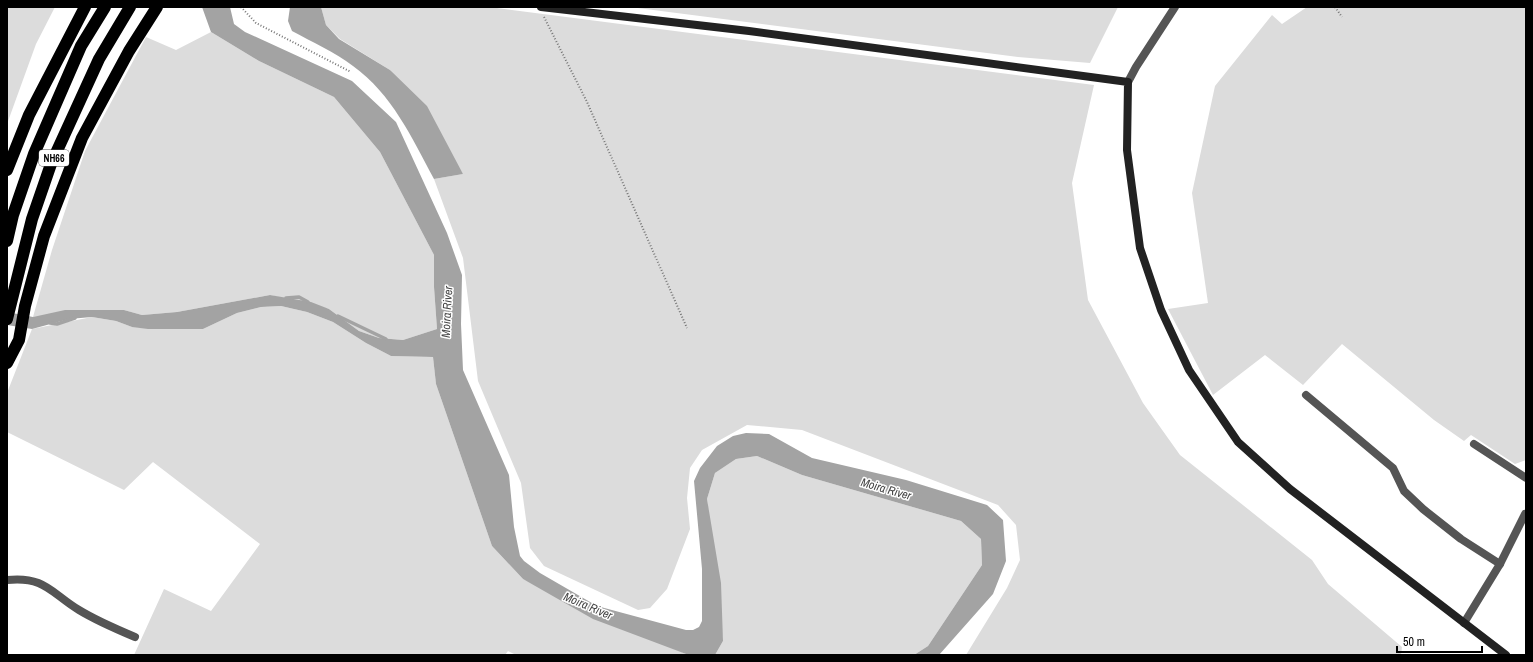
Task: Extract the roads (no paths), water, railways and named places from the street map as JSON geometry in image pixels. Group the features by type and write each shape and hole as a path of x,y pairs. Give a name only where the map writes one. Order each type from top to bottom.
{"highway":[{"path":"7,170 29,115 84,7"},
{"name":"NH66","path":"7,242 13,216 34,154 81,46 105,7"},
{"name":"NH66","path":"7,319 32,220 52,164 99,59 130,7"},
{"path":"7,363 19,340 25,306 44,236 82,138 129,51 157,7"}],"street":[{"path":"1175,7 1128,82 1127,150 1140,248 1161,310 1189,370 1238,442 1290,489 1506,655"},
{"path":"542,10 757,32 1128,82"},
{"path":"1306,395 1393,468 1404,492 1423,509 1461,538 1500,564"},
{"path":"1474,444 1526,478"},
{"path":"1464,623 1500,564 1525,514"},
{"path":"7,580 34,580 54,591 78,610 135,637"}],"water":[{"name":"Moira River","path":"202,7 230,7 234,24 245,32 352,81 396,122 447,233 462,275 461,324 463,370 509,475 514,527 520,556 524,561 540,573 597,606 686,630 693,630 699,627 702,621 702,569 694,481 700,468 717,446 733,436 746,433 769,434 812,458 906,480 987,505 1003,520 1006,561 993,594 939,655 914,655 928,646 982,565 981,539 961,521 802,475 757,456 736,459 715,473 707,499 721,583 723,641 715,655 686,654 593,619 523,579 492,546 436,384 433,357 391,356 366,343 333,322 307,312 281,306 261,307 237,313 203,329 148,329 132,327 116,321 92,317 69,319 32,329 7,325 7,312 33,317 65,310 124,310 142,315 177,312 270,295 311,302 329,309 359,331 379,338 403,340 437,329 434,287 434,255 380,152 334,97 259,61 211,32"},
{"path":"290,7 321,7 326,25 339,39 390,70 427,106 463,174 434,179 418,148 390,103 367,77 353,66 292,31 288,21"}],"waterway":[{"path":"286,298 299,297 308,302"},
{"path":"338,316 386,339"},
{"path":"50,323 57,324 75,318"}]}
